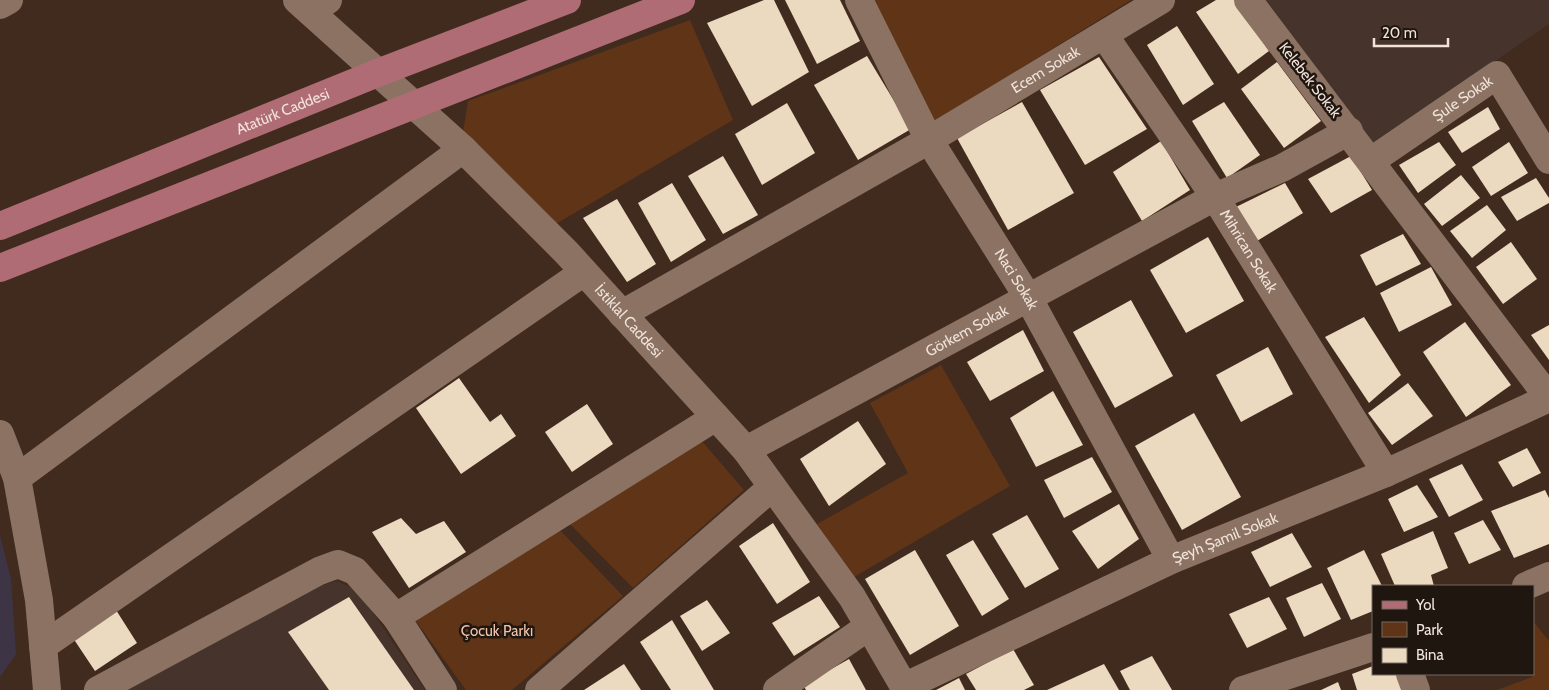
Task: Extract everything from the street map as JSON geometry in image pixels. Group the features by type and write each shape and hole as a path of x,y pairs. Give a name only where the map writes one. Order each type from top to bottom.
{"main road":[{"name":"Atatürk Caddesi","path":"0,226 380,72 567,0"},
{"path":"0,268 681,0"}],"street":[{"path":"0,5 9,0"},
{"name":"Naci Sokak","path":"859,0 929,140 1028,299 1171,560"},
{"name":"Ecem Sokak","path":"622,314 929,140 1161,0"},
{"name":"Kelebek Sokak","path":"1248,0 1349,131 1549,398"},
{"name":"İstiklal Caddesi","path":"312,4 414,105 464,149 584,272 746,450 852,597 905,688"},
{"name":"Mihrican Sokak","path":"1104,35 1215,197 1386,473"},
{"name":"Şule Sokak","path":"1371,161 1497,75 1549,160"},
{"path":"1215,197 1282,168 1349,131"},
{"path":"17,478 464,149"},
{"name":"Görkem Sokak","path":"746,450 1215,197"},
{"path":"43,646 584,272"},
{"name":"Şeyh Şamil Sokak","path":"905,688 1171,560 1386,473 1549,398"},
{"path":"396,617 716,417"},
{"path":"0,434 17,478 38,600 43,646 43,688"},
{"path":"539,690 772,487"},
{"path":"98,690 302,580 338,564 355,571 396,617 443,690"},
{"path":"1528,585 1549,576"},
{"path":"777,690 868,627"},
{"path":"1243,690 1372,647"},
{"path":"1410,675 1416,690"}],"shaded area":[{"path":"1265,0 1549,0 1549,24 1373,145"},
{"path":"0,535 11,579 16,654 0,677"},
{"path":"337,581 358,591 425,690 122,690 305,590"}],"green space":[{"path":"871,0 1131,0 934,122"},
{"path":"690,20 733,120 554,225 463,132 468,101"},
{"path":"941,365 1010,486 854,577 817,524 908,473 870,403"},
{"path":"700,439 744,490 633,588 569,523"},
{"name":"Çocuk Parkı","path":"558,528 623,596 512,690 466,690 413,617"},
{"path":"1534,622 1549,641 1549,690 1497,690 1534,675"}],"building":[{"path":"764,0 774,0 809,72 752,106 707,23"},
{"path":"785,0 840,0 860,41 817,64"},
{"path":"1216,0 1234,0 1269,51 1238,74 1196,12"},
{"path":"1177,26 1214,84 1183,105 1147,45"},
{"path":"867,56 911,129 858,160 814,85"},
{"path":"1099,57 1147,129 1085,165 1040,90"},
{"path":"1277,62 1321,121 1284,148 1241,89"},
{"path":"1022,102 1074,193 1008,230 957,138"},
{"path":"1224,102 1260,155 1227,178 1192,121"},
{"path":"787,103 815,153 762,185 735,134"},
{"path":"1488,107 1500,129 1462,153 1448,132"},
{"path":"1161,141 1190,190 1142,221 1113,172"},
{"path":"1439,142 1456,165 1418,193 1399,165"},
{"path":"1509,142 1528,173 1491,196 1472,167"},
{"path":"723,156 758,215 723,234 688,176"},
{"path":"1351,156 1372,190 1331,213 1308,179"},
{"path":"1461,175 1480,198 1442,226 1424,204"},
{"path":"1536,178 1549,198 1549,203 1517,221 1501,197"},
{"path":"672,183 706,240 671,262 638,203"},
{"path":"1285,183 1303,213 1257,241 1236,207"},
{"path":"617,199 656,264 627,282 583,218"},
{"path":"1487,205 1506,230 1472,258 1450,231"},
{"path":"1403,234 1421,264 1376,286 1360,255"},
{"path":"1208,237 1244,301 1186,333 1150,270"},
{"path":"1511,242 1537,279 1503,304 1476,267"},
{"path":"1431,267 1452,305 1399,332 1380,293"},
{"path":"1131,300 1173,376 1115,408 1073,332"},
{"path":"1364,317 1401,375 1369,403 1325,337"},
{"path":"1465,322 1511,385 1466,417 1423,352"},
{"path":"1549,325 1549,360 1531,335"},
{"path":"1023,330 1044,371 990,401 967,362"},
{"path":"1268,347 1293,394 1241,422 1216,375"},
{"path":"459,378 490,422 501,414 516,436 461,474 416,408"},
{"path":"1408,383 1433,416 1392,445 1368,413"},
{"path":"1053,391 1083,445 1036,467 1010,418"},
{"path":"587,404 613,444 572,472 545,432"},
{"path":"1194,413 1241,497 1182,530 1135,446"},
{"path":"858,421 886,464 829,506 800,459"},
{"path":"1527,448 1541,473 1513,487 1498,462"},
{"path":"1092,457 1112,492 1064,518 1044,480"},
{"path":"1462,464 1483,500 1449,517 1429,479"},
{"path":"1417,485 1438,517 1404,532 1388,499"},
{"path":"1545,490 1549,498 1549,544 1514,558 1491,511"},
{"path":"1119,504 1139,539 1098,569 1072,531"},
{"path":"1027,515 1059,569 1025,588 992,534"},
{"path":"401,518 416,534 444,521 466,552 409,588 372,532"},
{"path":"1483,520 1501,550 1469,564 1454,533"},
{"path":"773,523 810,582 777,604 739,546"},
{"path":"1433,531 1448,568 1431,575 1434,585 1395,585 1381,554"},
{"path":"1292,533 1312,567 1270,587 1251,552"},
{"path":"973,540 1009,599 982,616 946,555"},
{"path":"915,550 959,626 910,655 865,579"},
{"path":"1364,550 1382,585 1372,585 1372,611 1351,620 1327,568"},
{"path":"1322,583 1341,619 1304,637 1286,598"},
{"path":"819,596 840,627 794,656 772,623"},
{"path":"349,597 414,690 329,690 288,632"},
{"path":"1269,597 1287,629 1247,648 1229,614"},
{"path":"707,600 730,633 702,651 680,616"},
{"path":"116,610 137,643 95,671 73,638"},
{"path":"672,620 714,690 671,690 640,642"},
{"path":"1013,649 1034,685 1024,690 976,690 966,674"},
{"path":"1152,656 1172,690 1130,690 1120,671"},
{"path":"849,659 866,690 806,690 803,685"},
{"path":"624,664 641,690 584,690"},
{"path":"1104,664 1119,690 1047,690"},
{"path":"1372,666 1372,675 1400,675 1406,690 1357,690 1352,674"},
{"path":"959,678 965,690 936,690"},
{"path":"1338,682 1341,690 1321,690"}]}
